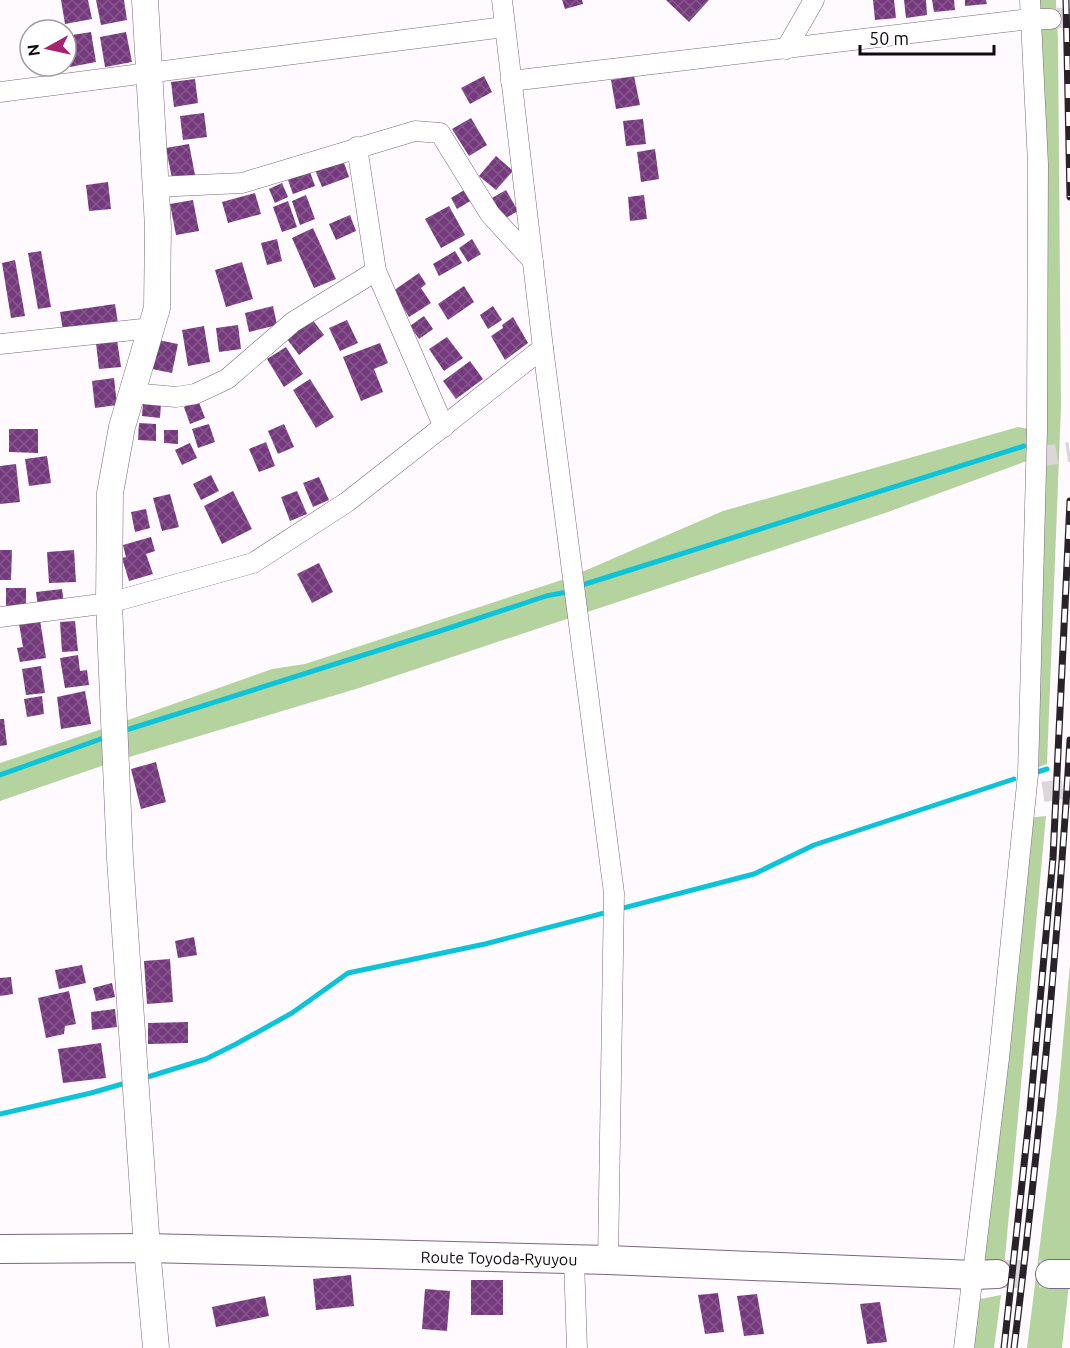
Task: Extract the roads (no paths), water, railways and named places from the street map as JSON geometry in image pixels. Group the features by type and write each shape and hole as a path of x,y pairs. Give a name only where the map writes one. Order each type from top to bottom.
{"main road":[{"name":"Route Toyoda-Ryuyou","path":"0,1248 147,1248 608,1260 985,1274"}],"street":[{"path":"145,0 158,227 157,308 122,427 110,493 108,603 120,859 156,1348"},
{"path":"502,0 543,348 615,893 608,1260"},
{"path":"786,49 814,0"},
{"path":"511,81 786,49 1030,9 1050,19"},
{"path":"964,1348 985,1274 999,1058 1035,793 1038,164 1030,9"},
{"path":"0,92 504,27"},
{"path":"155,187 242,183 415,131 440,133 490,214 533,261"},
{"path":"357,147 376,271 444,427"},
{"path":"132,393 176,397 195,394 227,379 293,322 376,271"},
{"path":"0,344 152,328"},
{"path":"0,617 108,603 253,562 347,502 543,348"},
{"path":"574,1260 577,1348"}],"waterway":[{"path":"579,586 1024,446"},
{"path":"123,731 546,596 572,591"},
{"path":"0,775 109,736"},
{"path":"1034,773 1047,769"},
{"path":"141,1079 206,1059 236,1044 292,1013 348,973 485,944 754,874 814,845 1014,779"},
{"path":"0,1114 129,1082"}],"tunnel":[{"path":"1051,19 1070,17"},
{"path":"1037,457 1070,452"},
{"path":"1043,792 1070,788"},
{"path":"997,1274 1050,1274"}],"railway":[{"path":"1066,0 1070,197"},
{"path":"1004,1348 1030,1110 1053,858 1070,501"},
{"path":"1014,1348 1047,1044 1070,740"}]}
